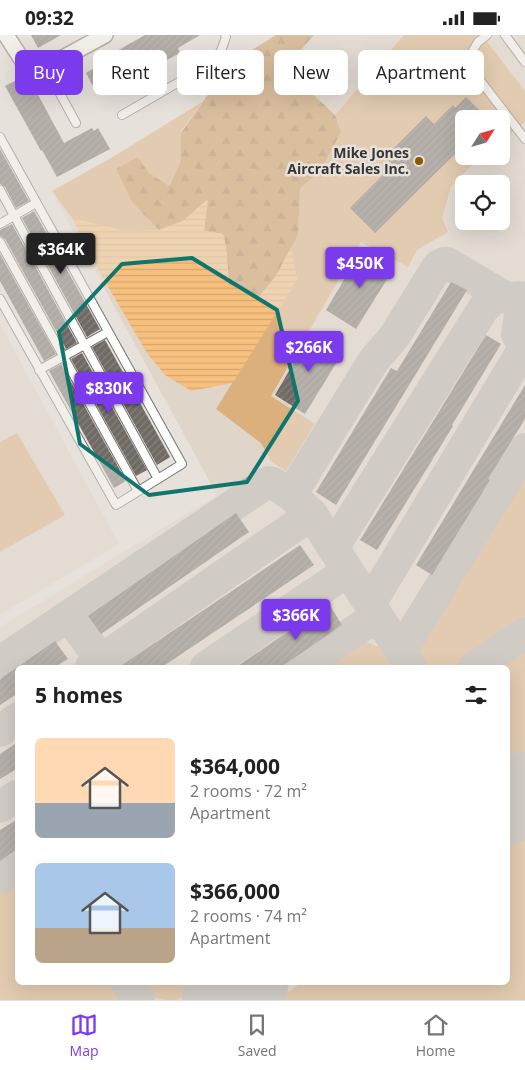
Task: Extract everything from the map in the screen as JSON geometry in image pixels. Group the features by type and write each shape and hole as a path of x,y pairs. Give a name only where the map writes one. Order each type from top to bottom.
{"street":[{"path":"6,35 16,50"},
{"path":"78,50 105,35"}],"lane":[{"path":"122,115 210,64 221,51 225,35"},
{"path":"473,50 478,42 487,35"},
{"path":"505,35 525,62"},
{"path":"484,85 525,139"},
{"path":"61,95 76,123"},
{"path":"0,137 182,464 116,505 0,299"},
{"path":"0,190 158,479"},
{"path":"0,224 36,203"},
{"path":"0,242 138,491"},
{"path":"39,370 108,332"}],"highlighted area":[{"path":"192,258 277,310 298,401 247,482 149,495 80,444 59,332 122,264"}],"shaded area":[{"path":"317,35 525,35 525,1000 0,1000 0,627 217,495 55,198 218,95 264,95 264,66 274,60 274,95 348,95 348,50 289,50"},
{"path":"404,35 482,35 525,91 525,122 510,134 510,110 455,110 455,165 472,165 462,175 455,175 455,183 451,187 442,218 448,232 417,250 408,267 361,242 271,396 315,424 286,471 272,462 261,443 216,409 297,279 291,248 298,235 300,189 321,170 340,132 335,115 358,88 358,95 484,95 484,50 391,50"},
{"path":"202,102 181,132 183,160 168,186 148,172 138,157 132,202 159,230 128,232 72,218 52,191 111,158"},
{"path":"208,200 204,231 223,234 229,284 258,298 276,276 291,248 297,279 233,383 191,391 165,375 147,353 100,273 72,218 128,232 159,230 183,221"},
{"path":"0,324 119,544 0,615"},
{"path":"17,433 65,515 0,552 0,442"},
{"path":"525,470 525,622 462,665 422,665 418,654 420,639"},
{"path":"361,640 389,651 398,665 324,665"},
{"path":"525,646 525,761 510,772 510,665 496,665"},
{"path":"525,826 525,1000 276,1000 298,985 510,985 510,837"},
{"path":"15,880 15,985 115,985 126,1000 0,1000 0,891"},
{"path":"141,985 200,985 177,1000 151,997"}],"green space":[{"path":"276,35 314,35 301,50 274,50 274,95 314,95 335,115 341,132 321,170 300,189 298,235 276,276 258,298 229,284 223,234 204,231 207,200 183,221 159,230 132,202 116,169 138,157 148,172 169,186 181,161 181,133 208,95 264,95 264,50 252,50"}],"building":[{"path":"31,35 61,35 38,48"},
{"path":"145,35 200,35 178,48 177,55 167,60 167,50 119,50"},
{"path":"93,69 93,86 86,73"},
{"path":"15,81 15,95 38,95 64,143 92,128 94,131 98,128 110,149 57,177 5,86"},
{"name":"Mike Jones Aircraft Sales Inc.","path":"466,97 479,110 455,110 455,154 375,233 350,208 393,165 385,157 426,116 434,124 453,105 455,108"},
{"path":"0,149 29,201 16,208 5,187 0,184"},
{"path":"34,211 100,329 87,337 22,218"},
{"path":"12,224 77,343 66,349 5,239 0,236 0,230"},
{"path":"363,248 394,268 356,329 326,310"},
{"path":"0,254 56,354 44,361 0,281"},
{"path":"451,282 467,290 336,505 316,492 391,368 397,371"},
{"path":"311,333 343,352 305,414 275,395"},
{"path":"486,335 501,344 377,550 360,540"},
{"path":"105,340 170,457 157,465 92,347"},
{"path":"82,353 147,470 136,476 71,359"},
{"path":"61,364 126,481 114,488 49,371"},
{"path":"525,385 525,419 432,575 416,565"},
{"path":"236,513 249,532 101,634 88,616"},
{"path":"300,545 314,565 165,665 122,665"},
{"path":"329,604 342,625 284,665 239,665"},
{"path":"55,641 68,659 58,665 20,665"},
{"path":"15,669 15,695 0,705 0,679"},
{"path":"15,744 15,770 0,779 0,754"},
{"path":"15,821 15,850 0,861 0,830"}],"taxiway":[{"path":"333,548 312,514 291,495 374,360 394,337 438,266 447,263 505,297 519,297"},
{"path":"410,665 333,548 483,309 493,300 505,297"},
{"path":"370,604 524,348 517,334 525,298"},
{"path":"401,651 525,449"},
{"path":"0,662 268,482 273,483 291,495"},
{"path":"94,665 312,514"},
{"path":"209,665 348,571"},
{"path":"69,616 105,665"},
{"path":"304,665 377,616"},
{"path":"477,665 525,633"},
{"path":"0,731 15,720"},
{"path":"0,807 15,797"},
{"path":"0,877 15,866"},
{"path":"128,985 139,1000"}],"runway":[{"path":"510,803 525,792"},
{"path":"222,1000 245,985"}],"place":[{"name":"Mike Jones Aircraft Sales Inc.","path":"419,161"}]}
